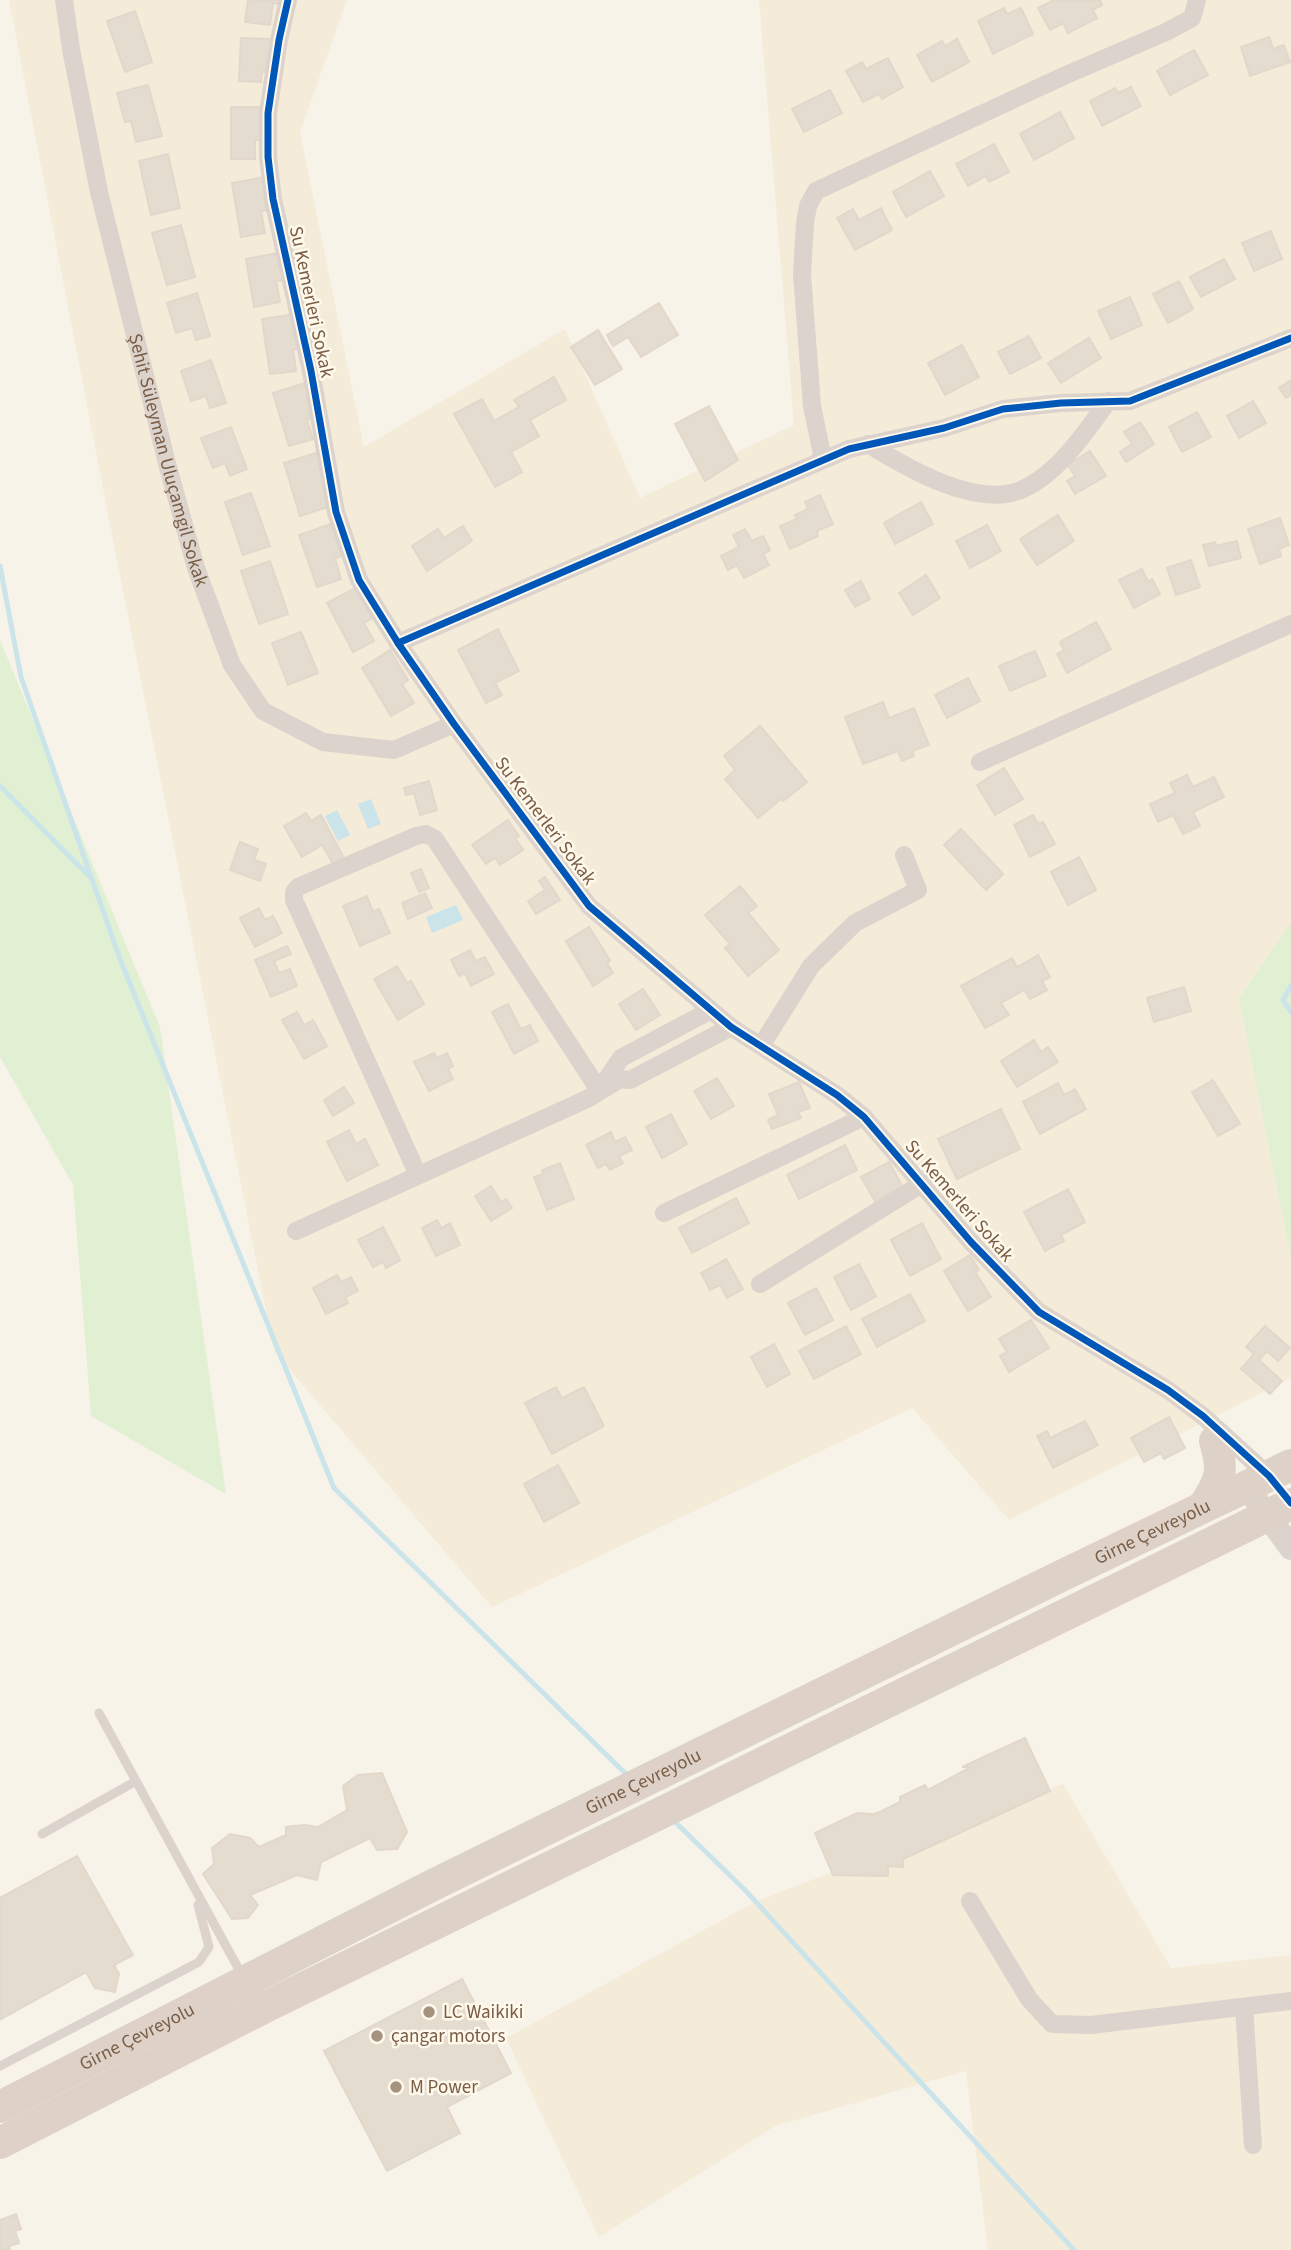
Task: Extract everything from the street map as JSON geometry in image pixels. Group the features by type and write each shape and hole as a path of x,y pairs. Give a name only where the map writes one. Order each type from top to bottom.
{"highway":[{"path":"1204,1506 1219,1482 1221,1462 1209,1429"},
{"name":"Girne Çevreyolu","path":"0,2107 431,1886 1269,1476"},
{"name":"Girne Çevreyolu","path":"0,2143 265,2007 1283,1507"}],"street":[{"name":"Şehit Süleyman Uluçamgil Sokak","path":"64,0 99,191 167,467 196,568 232,665 263,711 323,742 394,750 454,724"},
{"name":"Su Kemerleri Sokak","path":"288,0 268,113 268,157 273,199 311,371 336,512 359,580 398,643 454,724 589,906 731,1027 837,1095 864,1117 971,1242 1039,1312 1168,1390 1209,1429"},
{"path":"823,459 812,406 802,274 805,223 808,206 816,191 1066,75 1166,32 1192,18 1197,0"},
{"path":"398,643 849,449 944,428 1003,409 1130,401 1291,338"},
{"path":"868,444 901,465 945,484 994,497 1022,490 1041,478 1080,441 1108,401"},
{"path":"980,762 1291,624"},
{"path":"418,1175 294,900 298,887 416,836 426,834 435,839 599,1090"},
{"path":"761,1046 811,966 855,923 918,890 904,855"},
{"path":"599,1090 621,1058 711,1010"},
{"path":"296,1231 587,1099 620,1079 630,1080 731,1027"},
{"path":"664,1213 864,1117"},
{"path":"760,1284 923,1183"},
{"path":"1209,1429 1269,1476"},
{"path":"1209,1429 1269,1476 1283,1507 1291,1548"},
{"path":"970,1901 1028,1999 1052,2024 1091,2025 1291,2001"},
{"path":"1244,2007 1253,2145"}],"lane":[{"path":"99,1713 246,1982"},
{"path":"42,1834 136,1781"},
{"path":"0,2066 199,1962 209,1947 196,1894"}],"shaded area":[{"path":"9,0 347,0 300,132 364,447 565,329 640,498 794,425 759,0 1291,0 1291,923 1239,998 1291,1259 1291,1378 1009,1520 912,1408 492,1607 274,1351"},
{"path":"1063,1784 1171,1968 1291,1955 1291,2250 988,2250 966,2071 775,2126 599,2237 506,2038 757,1901"}],"green space":[{"path":"0,640 160,1027 226,1494 91,1416 73,1185 0,1057"},
{"path":"1291,923 1291,1259 1239,998"}],"water":[{"path":"371,799 381,824 368,829 358,804"},
{"path":"337,810 350,835 338,841 325,816"},
{"path":"456,905 463,920 432,933 426,917"}],"building":[{"path":"248,0 281,0 280,4 273,3 270,25 245,22"},
{"path":"1054,0 1100,0 1102,5 1093,10 1097,18 1068,33 1063,23 1050,30 1038,8"},
{"path":"1004,8 1007,14 1021,8 1033,34 993,54 978,21"},
{"path":"135,11 152,62 125,72 107,21"},
{"path":"1269,37 1273,49 1284,45 1290,62 1250,76 1241,47"},
{"path":"241,38 274,39 273,72 262,72 261,82 239,81"},
{"path":"957,39 969,62 932,82 917,55 942,41 945,46"},
{"path":"1194,50 1208,75 1170,95 1157,71"},
{"path":"888,58 903,87 882,99 879,94 863,102 846,71 862,62 866,69"},
{"path":"148,85 162,136 136,142 131,121 125,122 117,93"},
{"path":"1131,87 1141,106 1102,126 1090,101 1115,88 1118,93"},
{"path":"830,90 842,113 804,132 792,109"},
{"path":"231,107 266,107 266,140 255,140 255,159 231,159"},
{"path":"1060,112 1074,138 1034,160 1020,134"},
{"path":"994,144 1009,172 989,182 986,176 968,186 956,164"},
{"path":"168,154 180,208 151,215 139,161"},
{"path":"930,171 944,196 906,217 893,192"},
{"path":"265,177 271,210 261,211 265,233 241,237 232,183"},
{"path":"881,208 892,230 855,250 837,218 853,209 859,220"},
{"path":"181,225 195,277 167,285 152,233"},
{"path":"1271,231 1282,259 1254,271 1242,243"},
{"path":"278,253 283,280 276,281 280,302 254,307 246,259"},
{"path":"1224,259 1235,279 1201,297 1190,277"},
{"path":"1179,281 1193,309 1168,323 1153,294"},
{"path":"197,293 210,336 196,340 192,328 176,333 167,303"},
{"path":"1130,297 1142,325 1111,339 1098,311"},
{"path":"659,303 678,335 641,357 628,337 613,346 607,335"},
{"path":"296,314 301,348 293,350 296,371 270,374 262,319"},
{"path":"598,330 622,369 595,385 571,347"},
{"path":"1029,336 1041,358 1010,374 998,352"},
{"path":"1089,338 1101,358 1061,383 1048,363"},
{"path":"962,345 979,377 945,395 928,363"},
{"path":"211,360 226,403 210,408 206,396 191,401 181,371"},
{"path":"554,377 566,400 530,420 539,436 511,452 522,472 495,487 454,414 482,399 494,421 519,407 514,400"},
{"path":"1291,380 1291,395 1286,398 1279,388"},
{"path":"305,383 315,417 307,420 313,439 289,446 273,393"},
{"path":"1253,401 1266,423 1239,438 1227,416"},
{"path":"709,406 738,460 705,481 675,424"},
{"path":"1197,412 1211,437 1182,452 1169,427"},
{"path":"1140,422 1154,444 1126,462 1120,452 1132,444 1124,432"},
{"path":"231,427 247,469 230,476 225,463 213,468 201,438"},
{"path":"1090,451 1106,476 1075,494 1067,481 1075,476 1068,465"},
{"path":"316,453 331,506 300,516 284,463"},
{"path":"251,493 270,546 243,555 225,502"},
{"path":"820,495 833,524 817,531 818,536 790,549 780,526 797,519 795,515 808,509 805,502"},
{"path":"921,502 933,524 895,544 884,523"},
{"path":"1058,515 1074,541 1037,565 1020,539"},
{"path":"1280,518 1289,545 1279,549 1281,556 1260,564 1248,529"},
{"path":"331,524 342,556 335,558 341,579 317,587 299,535"},
{"path":"987,525 1001,551 970,568 956,541"},
{"path":"463,526 472,541 427,571 412,546 438,529 444,538"},
{"path":"745,529 752,541 763,536 770,550 763,554 769,565 744,578 737,565 728,570 721,556 739,547 733,535"},
{"path":"1237,541 1241,558 1209,566 1203,545 1215,542 1216,546"},
{"path":"1191,560 1200,587 1176,595 1167,568"},
{"path":"270,561 288,614 259,624 241,571"},
{"path":"1142,569 1148,582 1152,579 1160,594 1134,608 1119,580"},
{"path":"926,575 940,598 913,615 899,593"},
{"path":"861,581 870,599 855,607 845,590"},
{"path":"357,587 373,618 364,623 374,641 353,652 327,603"},
{"path":"1096,622 1111,649 1067,673 1057,654 1064,650 1060,642"},
{"path":"498,629 519,671 495,683 502,695 486,703 458,650"},
{"path":"301,632 318,673 288,685 272,643"},
{"path":"390,650 408,680 402,684 414,703 391,716 362,668"},
{"path":"1035,651 1046,676 1010,691 999,666"},
{"path":"968,678 980,701 947,718 935,695"},
{"path":"883,702 889,718 914,708 929,745 912,751 914,756 902,761 898,751 863,764 845,717"},
{"path":"760,726 807,782 758,818 725,779 735,770 724,756"},
{"path":"1004,768 1023,799 995,815 977,785"},
{"path":"1187,775 1193,787 1214,777 1224,797 1193,812 1200,826 1183,834 1173,815 1158,822 1150,804 1175,793 1170,783"},
{"path":"429,781 437,810 420,815 414,793 406,795 404,788"},
{"path":"306,813 311,821 321,815 345,860 335,867 322,845 302,857 284,826"},
{"path":"1033,815 1038,824 1043,822 1055,844 1030,857 1014,825"},
{"path":"508,820 519,836 515,838 523,850 500,865 495,858 486,864 472,845"},
{"path":"961,829 1003,874 986,890 944,845"},
{"path":"240,842 258,849 254,860 266,864 260,881 230,870"},
{"path":"1079,857 1096,890 1068,905 1051,872"},
{"path":"421,869 429,888 419,892 411,873"},
{"path":"545,877 560,900 536,914 528,901 545,890 539,881"},
{"path":"740,886 757,906 748,913 779,950 748,976 725,948 730,944 705,915"},
{"path":"425,893 432,908 408,919 402,903"},
{"path":"367,896 373,912 379,909 390,933 360,946 343,906"},
{"path":"259,908 265,920 273,916 282,933 255,947 240,918"},
{"path":"589,927 610,960 607,963 613,973 593,986 566,941"},
{"path":"287,946 291,954 274,961 279,973 290,969 297,986 271,997 255,960"},
{"path":"470,950 476,961 485,957 494,974 471,986 465,973 459,976 451,960"},
{"path":"1038,955 1050,977 1042,981 1047,990 1030,999 1024,990 1001,1003 1009,1015 985,1028 961,986 1012,958 1017,967"},
{"path":"397,966 407,983 411,981 424,1004 398,1020 374,979"},
{"path":"1184,987 1191,1011 1154,1022 1147,998"},
{"path":"643,989 660,1015 636,1030 619,1004"},
{"path":"508,1004 521,1029 530,1025 538,1041 514,1054 492,1012"},
{"path":"297,1012 304,1025 313,1020 327,1046 304,1059 282,1020"},
{"path":"1034,1040 1041,1052 1048,1047 1058,1062 1017,1087 1001,1061"},
{"path":"434,1053 437,1058 447,1053 453,1066 448,1069 453,1079 429,1091 414,1062"},
{"path":"717,1078 734,1106 711,1119 694,1091"},
{"path":"1213,1080 1240,1124 1218,1136 1192,1092"},
{"path":"799,1082 810,1108 798,1112 801,1118 772,1129 768,1120 778,1115 769,1094"},
{"path":"1058,1083 1064,1095 1075,1089 1086,1109 1040,1134 1023,1102"},
{"path":"344,1087 354,1103 333,1116 324,1100"},
{"path":"1001,1109 1020,1149 957,1179 938,1139"},
{"path":"671,1114 687,1144 662,1158 646,1127"},
{"path":"349,1130 356,1144 365,1139 378,1165 347,1181 327,1142"},
{"path":"611,1132 615,1142 625,1137 632,1150 619,1156 623,1163 610,1170 606,1164 598,1168 586,1145"},
{"path":"845,1145 857,1170 799,1199 787,1175"},
{"path":"889,1162 906,1193 879,1208 861,1177"},
{"path":"560,1163 574,1199 547,1210 534,1177 543,1174 542,1170"},
{"path":"491,1186 501,1202 506,1199 512,1208 491,1221 475,1196"},
{"path":"1068,1189 1085,1222 1061,1235 1064,1241 1045,1251 1024,1212"},
{"path":"736,1198 749,1223 692,1253 679,1228"},
{"path":"437,1220 441,1228 450,1223 460,1245 436,1256 422,1228"},
{"path":"922,1223 941,1259 910,1276 891,1240"},
{"path":"383,1227 400,1260 386,1268 383,1262 373,1267 358,1240"},
{"path":"970,1255 979,1270 975,1272 991,1297 968,1311 944,1271"},
{"path":"726,1259 743,1289 727,1298 720,1285 710,1290 701,1273"},
{"path":"859,1264 876,1296 851,1310 834,1277"},
{"path":"337,1275 341,1282 351,1277 358,1291 345,1297 348,1303 326,1314 313,1288"},
{"path":"816,1288 833,1320 805,1335 788,1303"},
{"path":"910,1294 925,1321 877,1347 862,1319"},
{"path":"1031,1320 1049,1348 1009,1372 1000,1356 1007,1352 999,1339"},
{"path":"846,1326 861,1354 814,1379 799,1351"},
{"path":"1265,1326 1290,1348 1278,1361 1267,1351 1259,1360 1282,1381 1270,1394 1241,1369 1254,1354 1246,1347"},
{"path":"774,1344 790,1374 767,1387 751,1357"},
{"path":"556,1387 562,1398 584,1387 604,1426 552,1454 525,1403"},
{"path":"1169,1417 1185,1448 1164,1459 1161,1453 1144,1462 1131,1438"},
{"path":"1085,1421 1098,1445 1053,1468 1037,1436 1047,1431 1050,1438"},
{"path":"558,1465 579,1503 544,1522 524,1484"},
{"path":"1025,1738 1050,1791 903,1859 903,1867 888,1866 888,1876 833,1875 815,1833 857,1813 874,1814 882,1811 900,1802 900,1797 925,1785 928,1790 971,1767 962,1767"},
{"path":"382,1773 407,1832 397,1849 377,1850 370,1838 321,1862 317,1880 297,1875 250,1895 258,1905 248,1918 232,1919 203,1874 214,1864 212,1848 230,1834 250,1838 259,1847 286,1835 286,1827 318,1827 347,1810 343,1786 358,1775"},
{"path":"77,1856 133,1955 114,1965 119,1974 115,1992 95,1988 86,1972 1,2019 0,1898"},
{"path":"462,1979 511,2073 447,2107 460,2133 387,2171 324,2051"},
{"path":"16,2214 21,2229 15,2231 19,2243 9,2246 10,2250 0,2250 0,2220"}],"waterway":[{"path":"0,566 21,677 120,959 334,1488 628,1776"},
{"path":"0,786 89,876"},
{"path":"1291,986 1283,1000 1291,1012"},
{"path":"672,1819 745,1890 1074,2250"}],"cycle path":[{"path":"288,0 268,113 268,157 273,199 311,371 336,512 359,580 398,643 454,724 589,906 731,1027 837,1095 864,1117 971,1242 1039,1312 1168,1390 1203,1416 1269,1476 1291,1503"},
{"path":"398,643 849,449 944,428 1003,409 1061,403 1130,401 1291,338"}],"place":[{"name":"LC Waikiki","path":"429,2012"},
{"name":"çangar motors","path":"377,2036"},
{"name":"M Power","path":"396,2087"}]}
